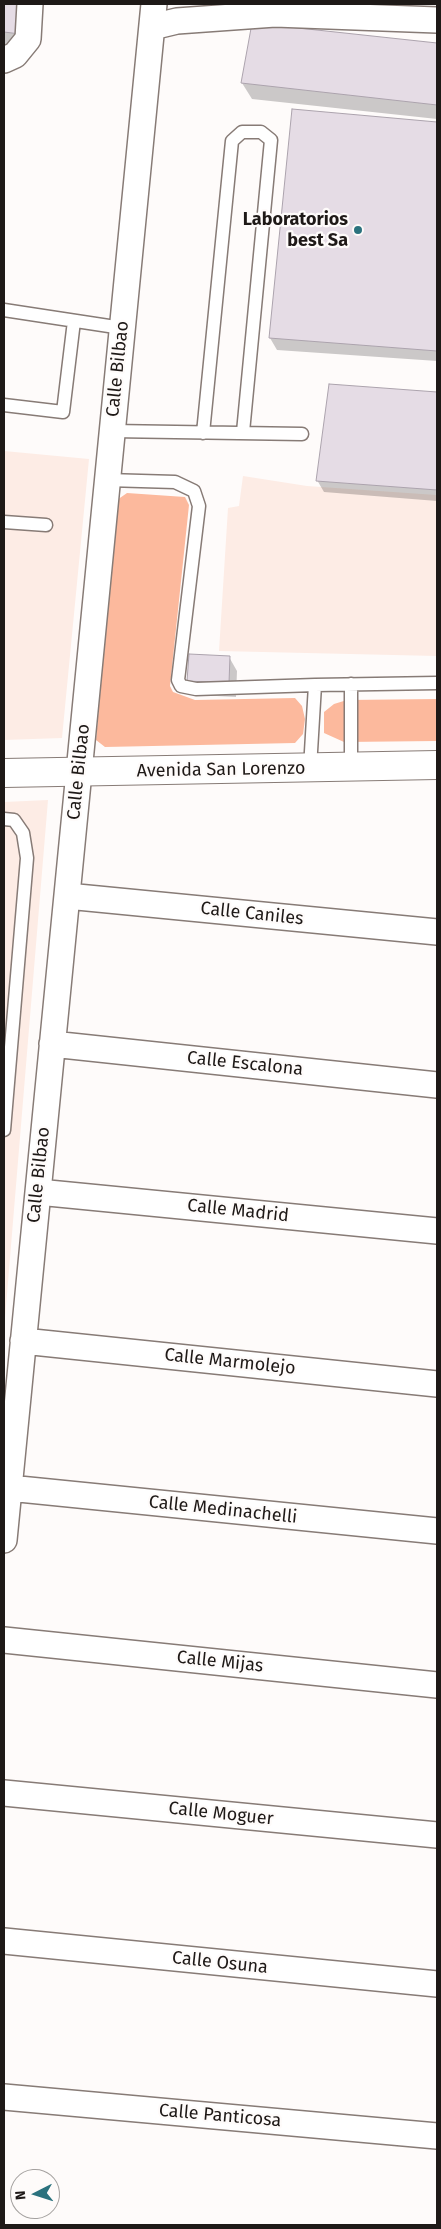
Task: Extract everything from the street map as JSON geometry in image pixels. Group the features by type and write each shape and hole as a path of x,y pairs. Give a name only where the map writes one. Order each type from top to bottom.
{"main road":[{"name":"Avenida San Lorenzo","path":"4,773 437,765"}],"street":[{"path":"4,60 15,55 28,39 30,4"},
{"path":"153,15 177,22 275,9 437,20"},
{"name":"Calle Bilbao","path":"4,1540 153,15"},
{"name":"Calle Caniles","path":"67,896 437,932"},
{"name":"Calle Escalona","path":"52,1044 437,1084"},
{"name":"Calle Madrid","path":"38,1192 437,1231"},
{"name":"Calle Marmolejo","path":"23,1341 437,1384"},
{"name":"Calle Medinachelli","path":"9,1488 437,1531"},
{"name":"Calle Mijas","path":"4,1640 437,1684"},
{"name":"Calle Moguer","path":"4,1793 437,1835"},
{"name":"Calle Osuna","path":"4,1941 437,1984"},
{"name":"Calle Panticosa","path":"4,2096 437,2136"}],"lane":[{"path":"203,433 232,141 242,132 261,132 271,140 243,432"},
{"path":"4,310 122,328"},
{"path":"4,405 63,412 74,321"},
{"path":"112,431 302,434"},
{"path":"107,480 175,482 194,490 199,506 178,671 182,686 196,689 437,683"},
{"path":"4,522 46,525"},
{"path":"351,684 351,767"},
{"path":"310,768 315,685"},
{"path":"4,820 14,820 23,833 26,858 4,1130"}],"shaded area":[{"path":"4,451 89,459 62,738 4,740"},
{"path":"243,476 307,486 437,495 437,656 219,651 228,508 239,506"},
{"path":"127,493 185,497 189,505 170,686 173,692 195,700 295,698 302,706 305,719 303,734 295,743 105,747 96,740 117,500"},
{"path":"437,699 437,741 344,742 324,733 324,712 334,704 347,700"},
{"path":"48,800 4,1330 4,802"}],"building":[{"path":"4,4 23,4 20,34 4,32"},
{"path":"252,23 437,43 437,105 241,83"},
{"name":"Laboratorios best Sa","path":"292,109 437,122 437,351 269,338"},
{"path":"329,384 437,392 437,490 316,481"},
{"path":"189,654 230,656 229,683 187,681"}],"place":[{"name":"Laboratorios best Sa","path":"358,230"}]}
